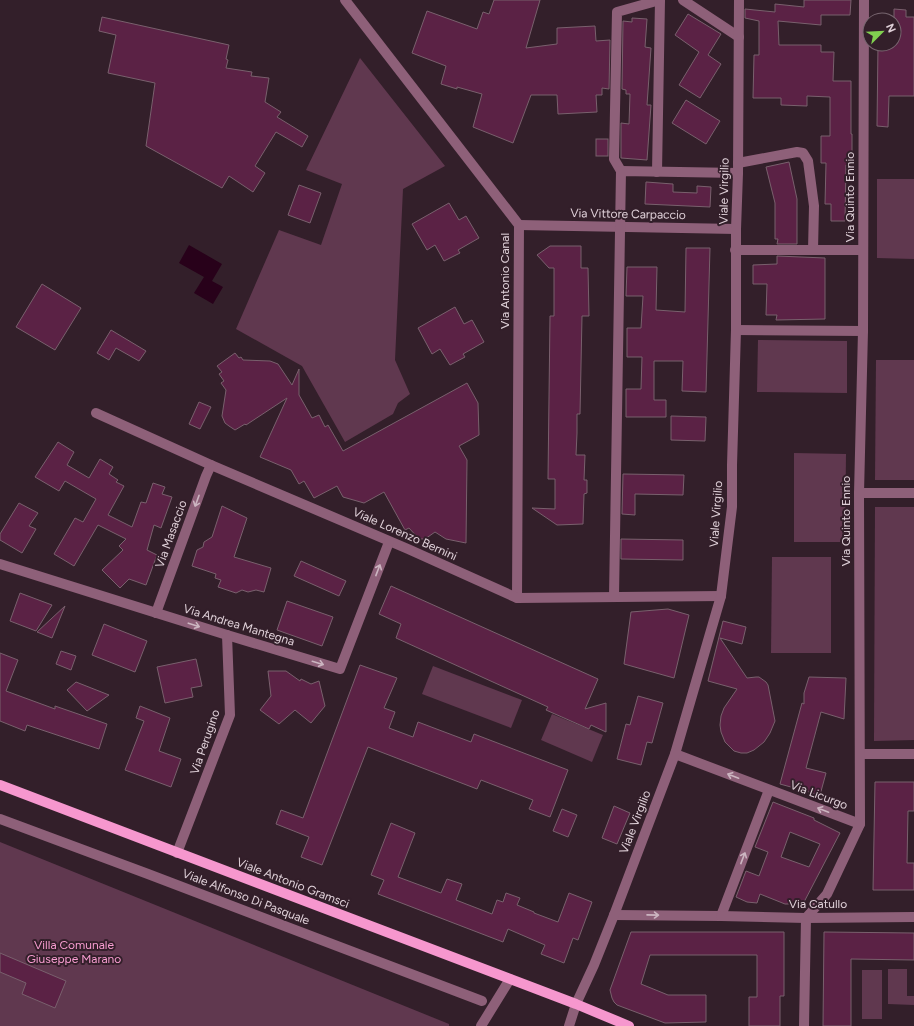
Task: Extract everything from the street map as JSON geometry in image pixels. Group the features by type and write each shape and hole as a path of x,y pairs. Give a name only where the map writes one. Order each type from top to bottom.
{"main road":[{"name":"Viale Antonio Gramsci","path":"0,785 576,1004 629,1026"}],"street":[{"name":"Via Antonio Canal","path":"345,0 519,225 517,598"},
{"path":"614,596 622,171 614,159 617,12 660,0 657,172"},
{"path":"683,0 739,37"},
{"name":"Viale Virgilio","path":"569,1026 576,1004 614,915 675,754 721,596 732,507 736,330 735,250 738,168 739,0"},
{"name":"Via Quinto Ennio","path":"806,918 827,894 860,824 859,493 863,331 862,250 864,0"},
{"path":"622,171 657,172 738,168 797,152 803,153 808,161 814,206 813,250"},
{"name":"Via Vittore Carpaccio","path":"519,225 736,229"},
{"path":"735,250 862,250"},
{"path":"736,330 863,331"},
{"name":"Viale Lorenzo Bernini","path":"96,413 211,465 408,549 517,598 721,596"},
{"name":"Via Masaccio","path":"156,613 211,465"},
{"path":"859,493 914,493"},
{"name":"Via Andrea Mantegna","path":"0,564 340,669 389,542"},
{"name":"Via Perugino","path":"178,853 230,715 227,635"},
{"name":"Via Licurgo","path":"675,754 860,824"},
{"path":"860,754 914,754"},
{"path":"721,916 769,790"},
{"name":"Viale Alfonso Di Pasquale","path":"0,819 482,1001"},
{"name":"Via Catullo","path":"614,915 806,918 914,916"},
{"path":"804,1026 806,918"},
{"path":"481,1026 510,980"}],"green space":[{"path":"360,58 445,166 403,189 395,360 410,394 398,403 393,414 345,442 302,366 236,329 279,230 321,245 342,184 306,170"},
{"path":"877,179 914,179 914,259 877,258"},
{"path":"758,340 847,341 847,393 757,392"},
{"path":"876,360 914,360 914,480 875,480"},
{"path":"794,453 846,454 845,542 794,542"},
{"path":"875,507 914,507 914,740 874,741"},
{"path":"772,557 831,557 831,653 771,653"},
{"path":"433,666 522,700 511,728 422,694"},
{"path":"552,714 603,735 592,762 541,740"},
{"name":"Villa Comunale Giuseppe Marano","path":"0,842 449,1024 449,1026 0,1026"},
{"path":"888,969 907,969 907,996 914,996 914,1005 888,1004"},
{"path":"862,970 882,970 882,1019 862,1019"}],"shaded area":[{"path":"189,245 222,264 212,281 223,287 213,304 194,293 204,277 179,263"}],"building":[{"path":"494,0 540,0 526,48 557,44 557,28 595,26 596,41 610,40 609,89 602,88 602,95 596,95 597,112 558,114 557,95 531,95 513,143 473,127 482,94 441,84 446,66 412,53 427,11 477,29 483,12 489,14"},
{"path":"804,0 851,0 850,15 821,15 821,25 778,21 779,45 821,45 821,52 834,52 833,81 851,81 852,165 846,165 845,221 831,221 831,204 825,204 826,163 821,163 821,136 830,136 830,97 807,96 807,106 781,105 781,98 753,98 754,55 759,55 759,21 745,18 745,9 775,12 775,4 804,7"},
{"path":"894,9 906,10 906,17 914,17 914,96 889,96 888,127 877,126 878,52 902,52 902,12 894,12"},
{"path":"688,14 721,34 708,55 721,64 700,98 679,85 699,52 675,35"},
{"path":"102,17 229,45 226,68 252,72 251,76 269,78 265,102 281,112 277,117 308,136 302,147 276,132 255,166 265,173 253,192 229,176 222,188 146,146 155,83 108,73 116,35 99,31"},
{"path":"632,18 647,19 645,47 651,48 647,105 651,105 647,160 621,158 621,123 629,124 630,94 626,94 626,90 622,89 623,21 632,22"},
{"path":"686,100 720,121 706,144 672,123"},
{"path":"596,139 608,139 608,156 596,156"},
{"path":"789,162 797,199 797,244 777,244 778,239 775,239 775,203 766,167"},
{"path":"646,182 673,184 673,192 697,193 697,186 711,187 710,207 645,204"},
{"path":"299,185 321,193 310,223 288,215"},
{"path":"449,203 459,220 466,216 479,238 458,250 460,253 444,261 435,245 427,250 412,224"},
{"path":"550,246 581,246 581,268 588,268 589,316 582,316 580,414 577,414 576,455 585,455 584,480 587,480 587,493 584,494 583,524 557,525 532,508 555,509 555,479 548,479 550,316 554,316 554,268 549,268 537,255"},
{"path":"686,248 710,248 706,392 682,391 683,361 654,361 654,400 666,400 666,417 626,417 626,389 641,389 642,357 627,357 627,328 641,328 643,296 626,296 627,267 657,267 656,310 685,312"},
{"path":"777,256 825,258 825,319 776,320 777,315 766,315 767,284 753,284 753,265 777,264"},
{"path":"42,284 81,308 55,350 16,327"},
{"path":"455,307 464,324 472,320 484,342 463,354 465,357 450,365 440,349 432,354 418,328"},
{"path":"111,330 146,351 139,361 116,348 109,360 97,353"},
{"path":"235,353 243,360 270,361 278,364 292,385 299,369 299,395 312,418 319,415 325,427 328,425 343,451 467,383 478,403 479,435 459,446 467,460 466,543 446,539 435,532 425,539 419,539 409,528 405,530 384,492 364,503 343,497 337,486 314,498 304,481 299,484 291,470 260,457 287,398 246,425 245,424 235,430 225,423 222,416 226,390 221,383 224,381 219,374 222,372 217,366"},
{"path":"199,402 211,407 200,429 189,424"},
{"path":"671,416 706,417 705,441 671,440"},
{"path":"58,442 74,452 67,465 89,478 100,459 113,467 109,474 118,480 116,482 124,486 108,515 132,527 141,502 146,503 153,483 165,487 162,494 172,497 161,528 154,525 147,550 157,555 146,585 129,579 120,588 102,570 123,550 119,546 126,539 98,525 74,566 54,554 75,518 83,522 96,499 65,481 59,491 35,477"},
{"path":"623,474 684,475 683,495 635,494 635,515 622,514"},
{"path":"19,503 38,513 29,526 36,529 22,553 0,540 0,534"},
{"path":"222,506 247,518 234,557 271,568 264,592 256,590 248,592 242,590 236,593 218,587 221,580 215,578 216,574 192,566 197,550 203,547 204,542 212,537"},
{"path":"621,539 683,540 683,560 621,559"},
{"path":"301,561 346,581 339,596 294,576"},
{"path":"391,586 598,679 585,709 606,703 606,732 591,725 589,729 546,710 548,707 396,638 401,624 379,614"},
{"path":"20,593 52,605 36,631 10,621"},
{"path":"287,601 333,617 322,646 277,630"},
{"path":"65,606 52,638 37,632"},
{"path":"668,609 689,615 674,678 624,664 631,612"},
{"path":"723,621 746,627 742,644 720,638 747,678 759,677 768,685 775,721 764,742 754,750 747,753 734,751 725,742 721,732 721,716 724,708 737,689 708,681"},
{"path":"104,624 147,641 135,672 92,655"},
{"path":"61,651 76,656 71,670 56,664"},
{"path":"0,653 18,660 6,691 55,709 55,706 107,724 99,749 27,725 25,731 0,721"},
{"path":"196,659 202,686 191,688 193,697 165,703 157,667"},
{"path":"360,665 397,678 384,708 395,712 389,728 413,737 418,722 471,742 474,734 568,770 550,817 529,809 533,800 481,780 477,789 368,747 322,865 301,857 309,837 276,824 281,810 303,818"},
{"path":"268,671 286,671 300,681 301,679 311,684 319,681 325,706 311,723 295,710 279,724 260,710 271,696"},
{"path":"809,677 846,678 844,719 821,712 806,768 826,773 820,795 780,784 802,703 804,704 804,693"},
{"path":"76,682 109,695 87,711 67,690"},
{"path":"638,696 663,703 652,743 647,742 641,765 617,759 626,724 630,725"},
{"path":"140,706 170,718 159,751 181,759 171,787 125,770 144,721 136,718"},
{"path":"875,782 914,782 914,811 908,811 907,863 914,863 914,890 873,890"},
{"path":"773,802 814,818 814,820 840,833 803,904 785,904 760,894 757,903 747,902 736,897 746,871 759,876 768,852 755,847","holes":["790,832 820,844 809,867 781,857"]},
{"path":"614,806 630,813 617,844 602,838"},
{"path":"562,809 577,815 568,837 553,831"},
{"path":"391,823 415,833 398,877 441,893 447,879 462,884 456,900 492,914 497,900 503,902 506,893 520,898 517,905 558,922 569,893 592,902 578,940 573,938 564,963 541,954 545,945 508,929 503,942 378,894 384,880 371,875"},
{"path":"631,932 784,932 784,996 780,996 780,1026 749,1026 749,997 757,997 757,955 650,955 641,984 668,995 706,995 706,1022 665,1023 617,1005 612,998 610,990"},
{"path":"824,932 914,933 914,960 851,959 851,1026 823,1026"},
{"path":"0,953 66,981 55,1008 22,994 26,983 0,972"}]}
